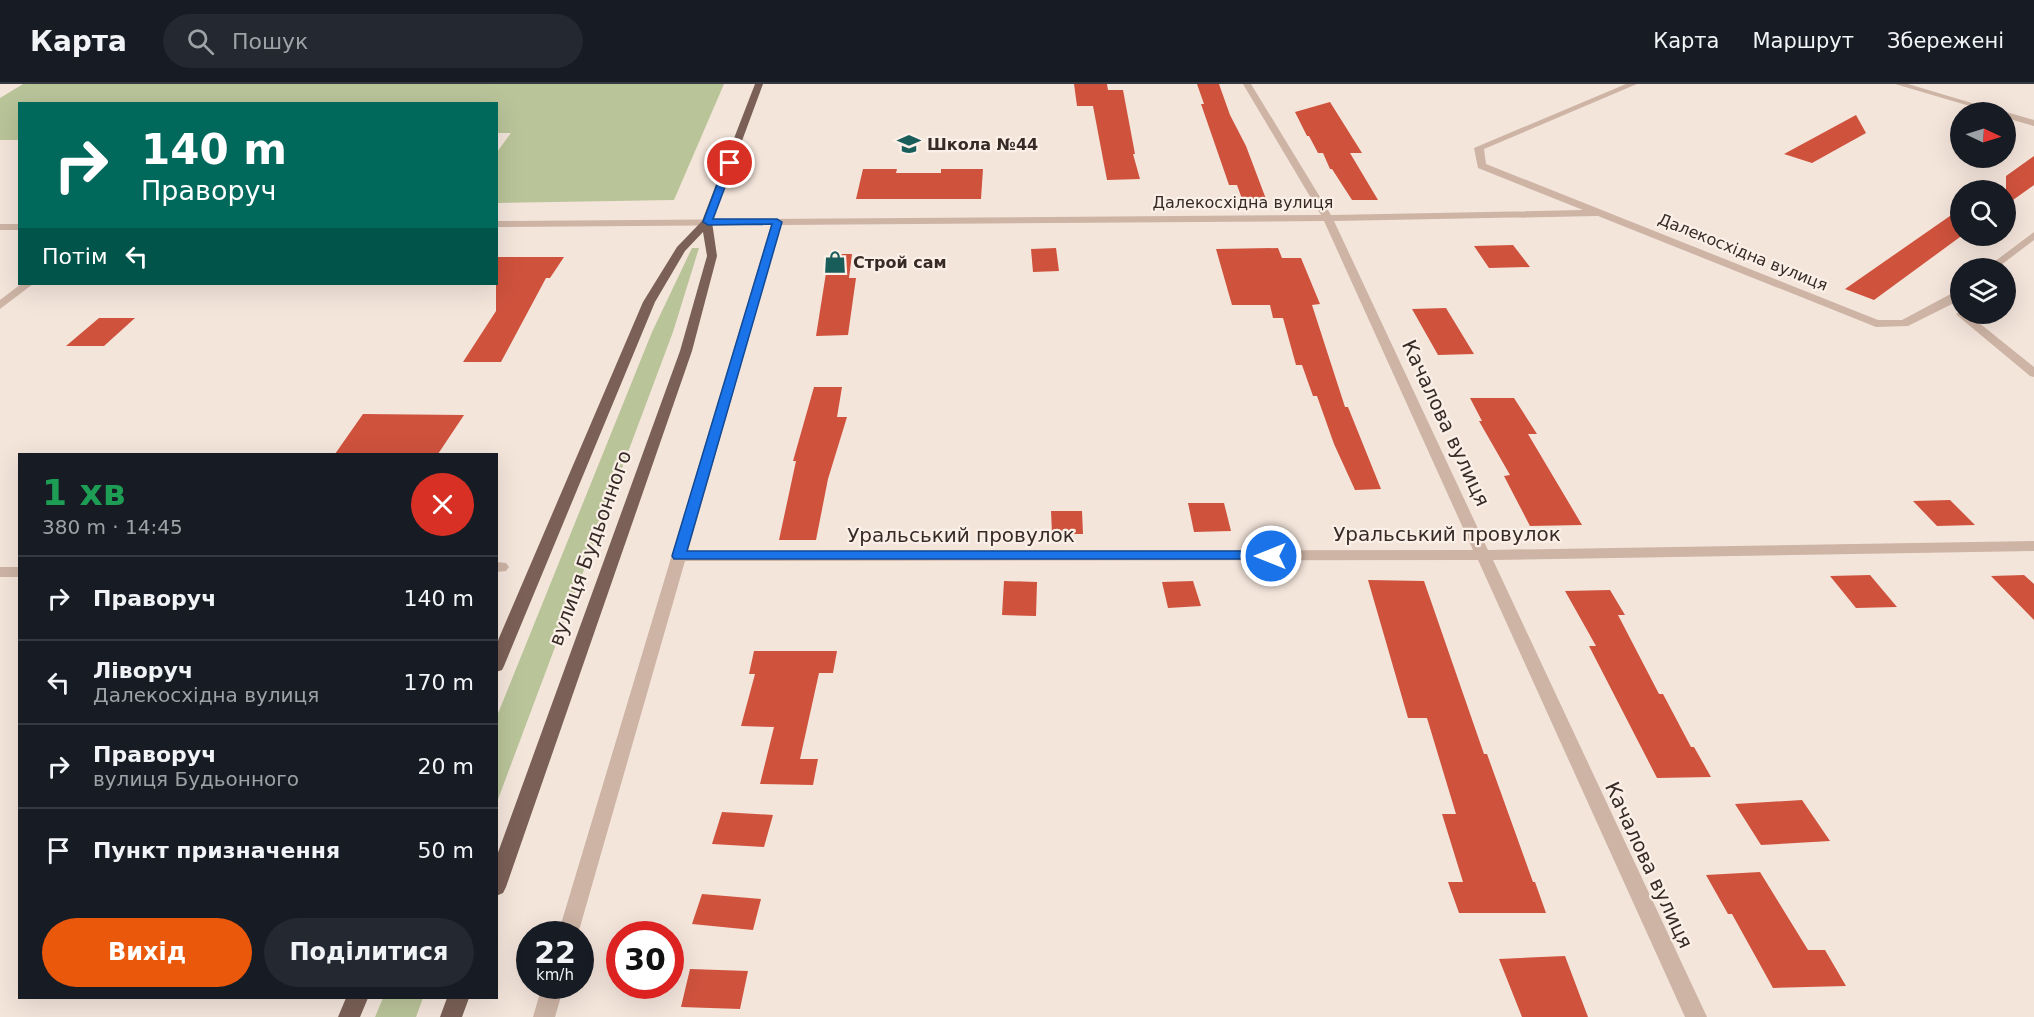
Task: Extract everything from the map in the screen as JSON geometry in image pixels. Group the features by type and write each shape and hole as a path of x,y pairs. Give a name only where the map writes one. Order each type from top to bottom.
{"main road":[{"name":"вулиця Будьонного","path":"498,661 650,302 681,249 708,222 759,84"},
{"name":"вулиця Будьонного","path":"498,881 686,351 712,256 708,222"},
{"path":"349,1017 357,999"},
{"path":"451,1017 458,999"}],"street":[{"name":"Качалова вулиця","path":"1247,84 1328,218 1696,1017"},
{"path":"1600,213 1480,166 1479,148 1633,84"},
{"path":"1899,84 1963,102"},
{"path":"2016,118 2034,123"},
{"name":"Далекосхідна вулиця","path":"498,224 1328,218 1600,213 1876,323 1904,324 1948,302"},
{"path":"572,921 777,222"},
{"path":"0,227 18,227"},
{"path":"2004,258 2034,235"},
{"path":"0,306 26,285"},
{"path":"1974,324 2034,373"},
{"name":"Уральський провулок","path":"679,556 1484,555 2034,546"},
{"path":"0,572 18,572"},
{"path":"544,1017 549,999"}],"green space":[{"path":"23,84 724,84 674,200 498,203 498,151 511,133 498,133 498,102 18,102 18,140 0,140 0,98"},
{"path":"692,248 699,248 673,332 498,799 498,714 652,332"},
{"path":"383,999 423,999 416,1017 375,1017"}],"building":[{"path":"1074,84 1107,84 1108,90 1123,90 1135,154 1133,154 1140,179 1107,180 1093,106 1077,106"},
{"path":"1197,84 1219,84 1266,199 1242,199 1237,185 1229,185 1201,104 1204,104"},
{"path":"1330,102 1362,153 1350,153 1378,200 1352,200 1330,169 1323,153 1318,153 1295,112"},
{"path":"1856,115 1866,133 1812,163 1784,154"},
{"path":"2034,156 2034,185 2016,198 2016,180 2006,180 2006,176"},
{"path":"863,169 897,169 896,173 941,173 941,169 983,169 981,199 856,199"},
{"path":"1950,216 1950,244 1874,300 1845,289"},
{"path":"1513,245 1530,267 1489,268 1474,246"},
{"path":"1056,248 1059,271 1033,272 1031,249"},
{"path":"1278,248 1282,258 1301,258 1320,304 1312,305 1345,407 1348,407 1381,489 1355,490 1334,444 1317,396 1313,396 1302,365 1296,365 1283,318 1273,318 1270,305 1232,305 1216,249"},
{"path":"829,254 852,254 849,278 856,278 848,335 816,336"},
{"path":"498,257 564,257 550,278 546,278 501,362 463,362 496,311"},
{"path":"1446,308 1474,354 1438,355 1412,309"},
{"path":"99,318 135,318 104,346 66,346"},
{"path":"814,387 842,387 837,417 847,417 828,479 816,540 779,540 796,461 793,461"},
{"path":"1470,398 1514,398 1537,434 1528,434 1582,525 1530,526 1504,476 1510,475 1479,421 1482,421"},
{"path":"363,414 464,415 439,453 336,453"},
{"path":"1950,500 1975,525 1937,526 1913,501"},
{"path":"1188,503 1224,503 1231,531 1194,532"},
{"path":"1051,511 1082,511 1083,534 1052,534"},
{"path":"1870,575 1897,607 1856,608 1830,576"},
{"path":"2024,575 2034,584 2034,620 1991,576"},
{"path":"1368,580 1424,581 1484,754 1487,754 1546,913 1459,913 1448,882 1463,882 1442,814 1456,814 1427,718 1408,718"},
{"path":"1004,581 1037,582 1036,616 1002,615"},
{"path":"1193,581 1201,606 1168,608 1162,582"},
{"path":"1610,590 1625,615 1618,615 1659,694 1663,694 1691,747 1694,747 1711,777 1657,778 1589,646 1596,646 1565,591"},
{"path":"754,651 837,651 833,673 819,673 800,759 818,759 813,785 760,784 774,727 741,726 755,674 749,674"},
{"path":"1802,800 1830,841 1761,845 1735,804"},
{"path":"722,812 773,815 764,847 712,844"},
{"path":"1760,872 1808,950 1825,950 1846,986 1773,988 1732,914 1728,914 1706,875"},
{"path":"702,894 761,899 753,930 692,924"},
{"path":"1565,956 1588,1017 1522,1017 1499,959"},
{"path":"690,969 748,971 740,1009 681,1007"}],"place":[{"name":"Школа №44","path":"909,144"},
{"name":"Строй сам","path":"835,262"}],"route":[{"path":"730,163 708,222 777,222 679,556 1271,556"}]}
